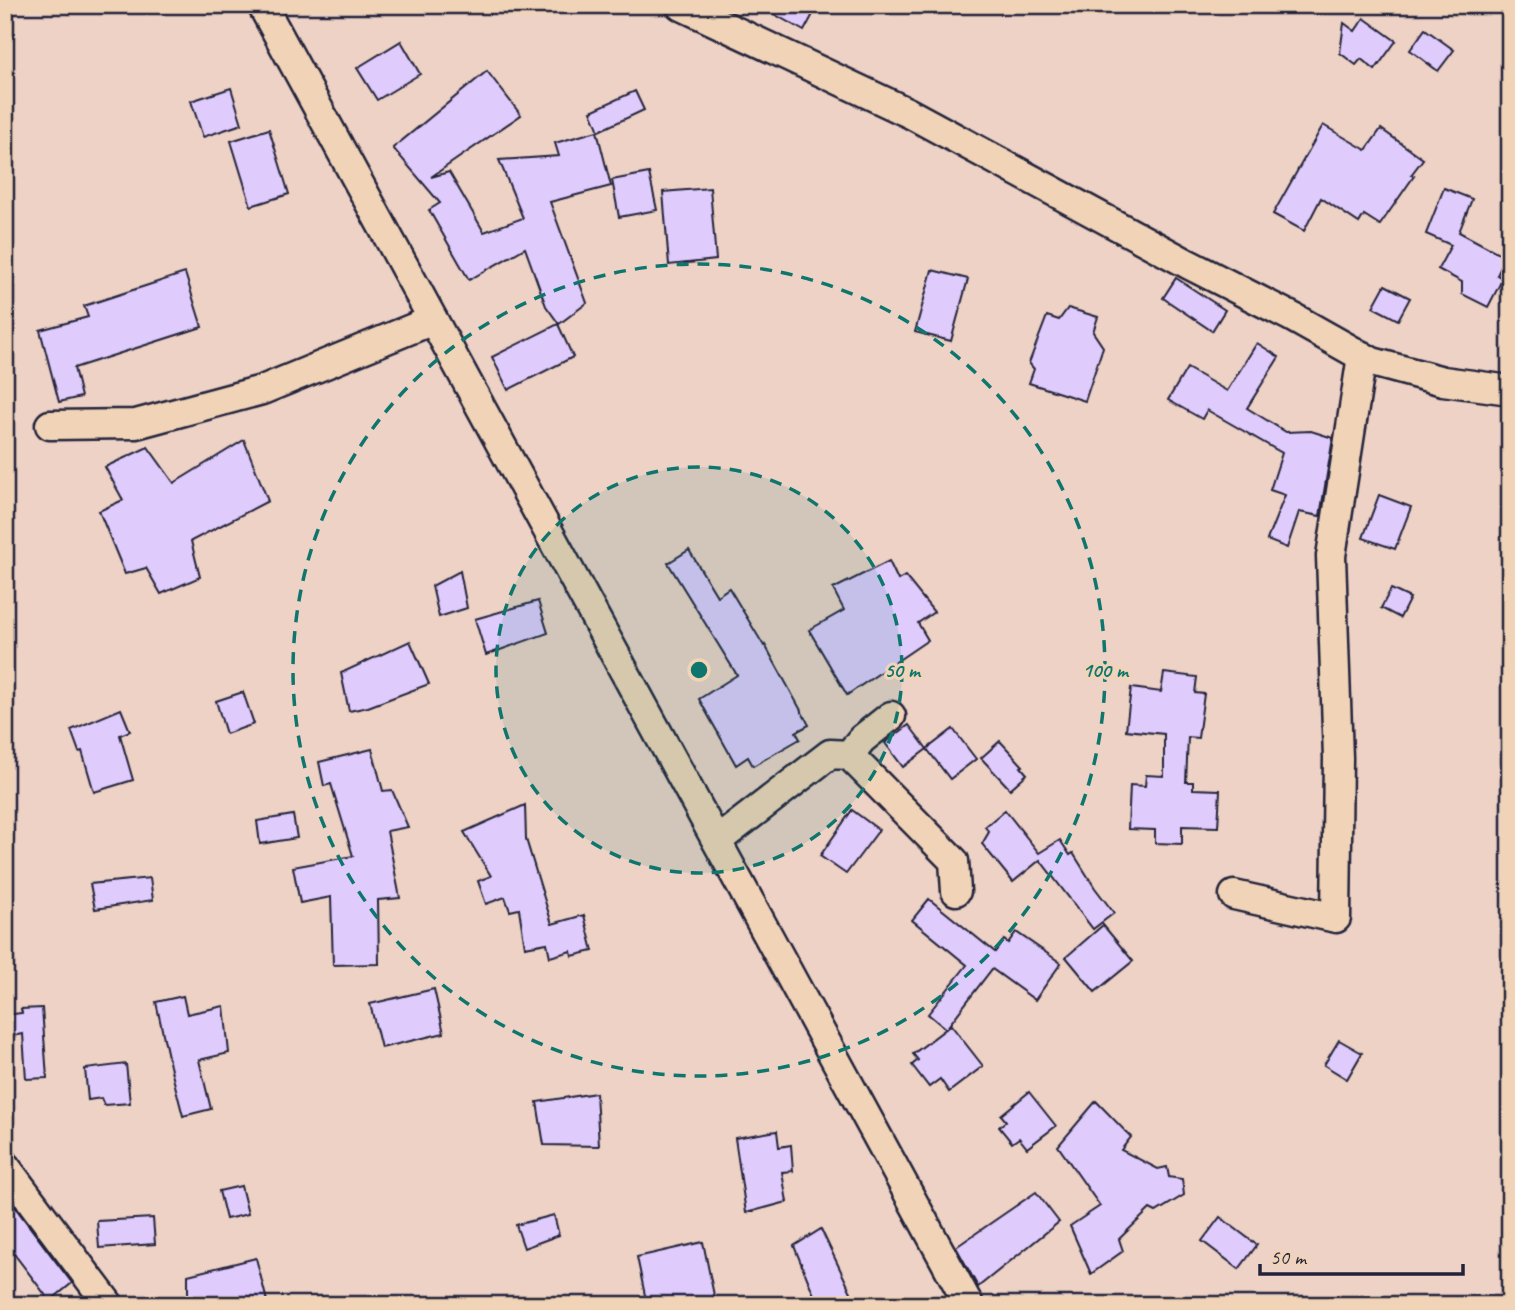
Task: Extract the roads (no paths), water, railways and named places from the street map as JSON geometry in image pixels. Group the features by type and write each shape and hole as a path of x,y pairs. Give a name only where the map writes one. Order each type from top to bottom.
{"street":[{"path":"262,5 969,1305"},
{"path":"680,5 909,113 1372,362 1443,381 1510,390"},
{"path":"50,425 136,424 262,390 433,320"},
{"path":"1234,895 1336,918 1338,758 1331,556 1362,356"},
{"path":"849,755 862,739 891,716"},
{"path":"717,841 830,754 849,755 954,861 956,891"},
{"path":"5,1166 109,1305"}]}
